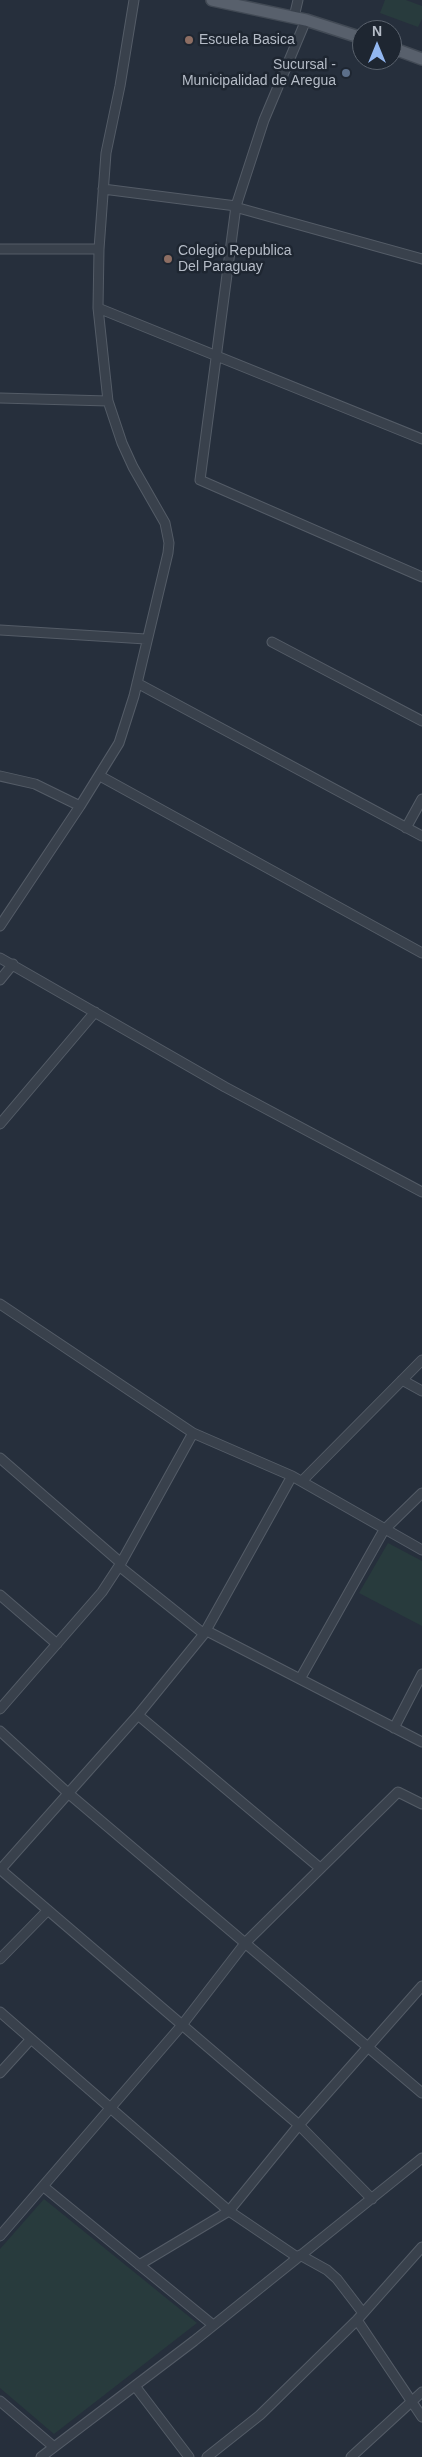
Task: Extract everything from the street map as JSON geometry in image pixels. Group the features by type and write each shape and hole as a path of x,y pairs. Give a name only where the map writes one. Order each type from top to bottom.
{"main road":[{"path":"212,0 294,17 352,35"},
{"path":"402,52 422,59"}],"street":[{"path":"0,926 100,776 119,743 137,683 168,553 168,532 132,467 108,401 98,308 99,249 106,153 120,86 134,0"},
{"path":"294,17 298,0"},
{"path":"306,20 264,120 236,206 200,480 422,578"},
{"path":"103,189 236,206 422,259"},
{"path":"0,249 99,249"},
{"path":"98,308 422,439"},
{"path":"0,398 108,401"},
{"path":"0,630 146,639"},
{"path":"272,642 422,721"},
{"path":"137,683 422,836"},
{"path":"0,776 35,784 80,806"},
{"path":"100,776 422,953"},
{"path":"406,828 422,799"},
{"path":"0,958 246,1099 422,1192"},
{"path":"0,980 13,964"},
{"path":"0,1124 95,1012"},
{"path":"0,1304 193,1433 302,1481 384,1530 422,1550"},
{"path":"302,1481 422,1360"},
{"path":"402,1380 422,1391"},
{"path":"0,1709 102,1592 120,1564 193,1433"},
{"path":"0,1458 120,1564 206,1633 422,1742"},
{"path":"292,1476 206,1633 138,1715 0,1870 299,2125 372,2199"},
{"path":"300,1679 384,1530 422,1492"},
{"path":"0,1594 57,1644"},
{"path":"394,1728 422,1674"},
{"path":"138,1715 320,1868"},
{"path":"0,1731 68,1793 369,2046 422,2093"},
{"path":"0,2236 182,2025 246,1942 398,1792 422,1804"},
{"path":"0,1959 48,1910"},
{"path":"139,2265 229,2211 299,2125 422,1986"},
{"path":"0,2012 229,2211 299,2256 327,2270 337,2279 422,2417"},
{"path":"0,2073 31,2039"},
{"path":"41,2457 136,2386 422,2158"},
{"path":"44,2187 213,2325"},
{"path":"207,2457 260,2415 360,2316 422,2247"},
{"path":"136,2386 189,2457"},
{"path":"351,2457 422,2392"},
{"path":"0,2401 54,2447"}],"shaded area":[{"path":"385,0 406,0 422,6 422,19 418,27 380,13"},
{"path":"388,1543 422,1561 422,1626 359,1593"},
{"path":"44,2199 197,2323 54,2434 0,2388 0,2249"}],"place":[{"name":"Escuela Basica","path":"189,40"},
{"name":"Sucursal - Municipalidad de Aregua","path":"346,73"},
{"name":"Colegio Republica Del Paraguay","path":"168,259"}]}
